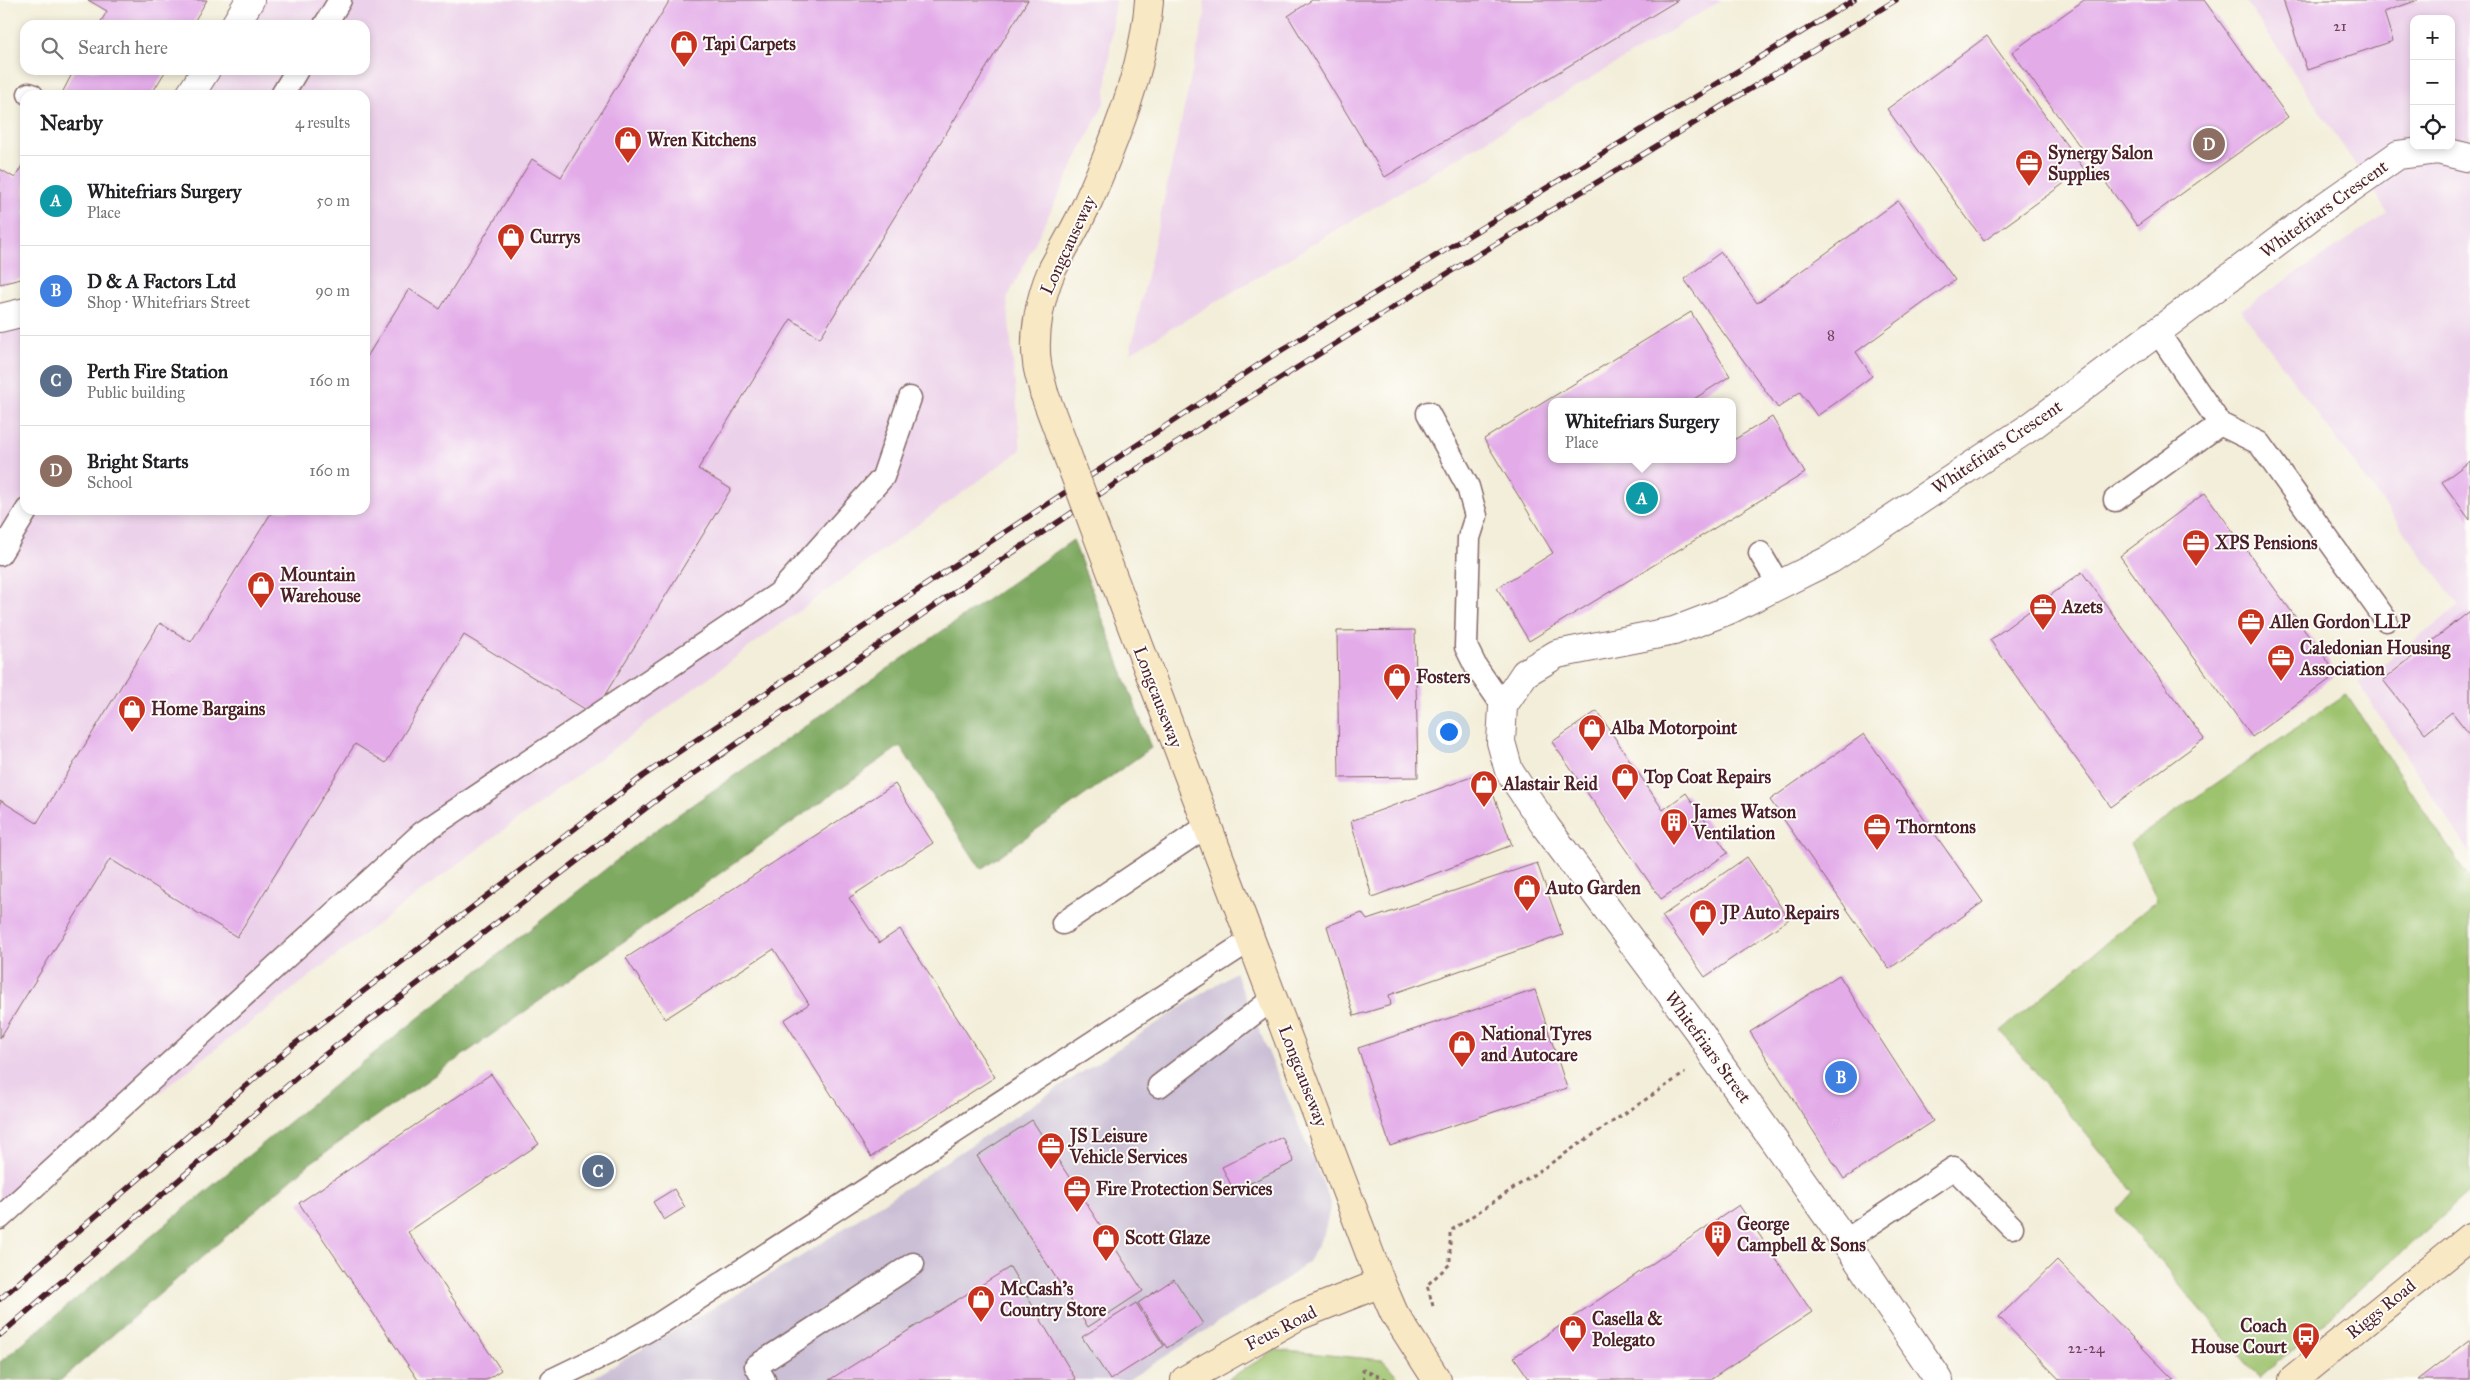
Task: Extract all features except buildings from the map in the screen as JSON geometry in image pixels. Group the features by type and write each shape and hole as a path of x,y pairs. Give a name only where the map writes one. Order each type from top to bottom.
{"street":[{"path":"238,20 250,0"},
{"name":"Longcauseway","path":"1149,0 1137,66 1109,153 1084,211 1052,272 1042,300 1038,325 1037,363 1044,393 1106,561 1252,939 1381,1283 1394,1313 1416,1350 1435,1373 1437,1380"},
{"path":"193,90 203,75"},
{"name":"Whitefriars Crescent","path":"1504,706 1525,673 1557,654 1674,631 1729,610 1831,559 2033,425 2314,214 2398,155 2436,150 2470,158"},
{"path":"0,318 20,313"},
{"name":"Whitefriars Street","path":"1504,706 1501,742 1509,771 1546,827 1702,1036 1712,1055 1845,1241 1939,1380"},
{"name":"Riggs Road","path":"2292,1380 2470,1237"},
{"name":"Feus Road","path":"1185,1380 1298,1316 1381,1283"}],"lane":[{"path":"328,20 340,0"},
{"path":"285,90 294,75"},
{"path":"2157,331 2220,424 2259,443 2386,620"},
{"path":"0,1218 422,833 778,594 883,477 910,398"},
{"path":"1428,413 1468,487 1476,516 1469,538 1466,647 1476,667 1504,706"},
{"path":"2115,500 2220,424"},
{"path":"0,554 24,515"},
{"path":"1760,553 1779,585"},
{"path":"1064,923 1207,826"},
{"path":"552,1380 610,1352 659,1324 1252,939"},
{"path":"1159,1086 1274,998"},
{"path":"1845,1241 1954,1168 2012,1227"},
{"path":"764,1380 756,1366 914,1264"}],"path":[{"path":"1436,1313 1427,1285 1450,1264 1450,1231 1712,1055"},
{"path":"1364,1380 1363,1370 1388,1380"}],"shaded area":[{"path":"253,0 1115,0 1105,101 1007,299 1021,450 759,640 376,925 0,1216 0,315 20,316 20,515 370,515 370,90 196,90 206,75 370,75 370,20 240,20"},
{"path":"1204,0 1722,0 1130,353 1205,14"},
{"path":"2245,0 2470,0 2470,853 2358,683 2459,606 2241,310 2388,213"},
{"path":"1235,972 1331,1203 1324,1234 1308,1262 1281,1283 1128,1380 589,1380 797,1259"}],"green space":[{"path":"1073,540 1151,748 981,869 900,746 309,1164 61,1380 0,1380 0,1362 318,1098 646,837"},
{"path":"2346,694 2470,880 2470,1191 2260,1379 2117,1211 2134,1192 2001,1031 2157,900 2130,843"},
{"path":"1276,1350 1383,1360 1401,1380 1226,1380"}],"railway":[{"path":"0,1299 292,1046 643,776 961,561 1272,356 1854,0"},
{"path":"0,1335 309,1067 659,798 973,579 1161,453 1440,278 1896,0"}],"place":[{"name":"Tapi Carpets","path":"684,68"},
{"name":"Bright Starts","path":"2209,144"},
{"name":"Wren Kitchens","path":"628,164"},
{"name":"Synergy Salon Supplies","path":"2029,187"},
{"name":"Currys","path":"511,261"},
{"name":"Whitefriars Surgery","path":"1642,498"},
{"name":"XPS Pensions","path":"2196,567"},
{"name":"Mountain Warehouse","path":"261,609"},
{"name":"Azets","path":"2043,631"},
{"name":"Allen Gordon LLP","path":"2251,646"},
{"name":"Caledonian Housing Association","path":"2281,682"},
{"name":"Fosters","path":"1397,701"},
{"name":"Home Bargains","path":"132,733"},
{"name":"Alba Motorpoint","path":"1592,752"},
{"name":"Top Coat Repairs","path":"1625,801"},
{"name":"Alastair Reid","path":"1484,808"},
{"name":"James Watson Ventilation","path":"1674,846"},
{"name":"Thorntons","path":"1877,851"},
{"name":"Auto Garden","path":"1527,912"},
{"name":"JP Auto Repairs","path":"1703,937"},
{"name":"National Tyres and Autocare","path":"1462,1068"},
{"name":"D & A Factors Ltd","path":"1841,1077"},
{"name":"JS Leisure Vehicle Services","path":"1051,1170"},
{"name":"Perth Fire Station","path":"598,1171"},
{"name":"Fire Protection Services","path":"1077,1213"},
{"name":"George Campbell & Sons","path":"1718,1258"},
{"name":"Scott Glaze","path":"1106,1262"},
{"name":"McCash's Country Store","path":"981,1323"},
{"name":"Casella & Polegato","path":"1573,1353"},
{"name":"Coach House Court","path":"2306,1360"}]}
